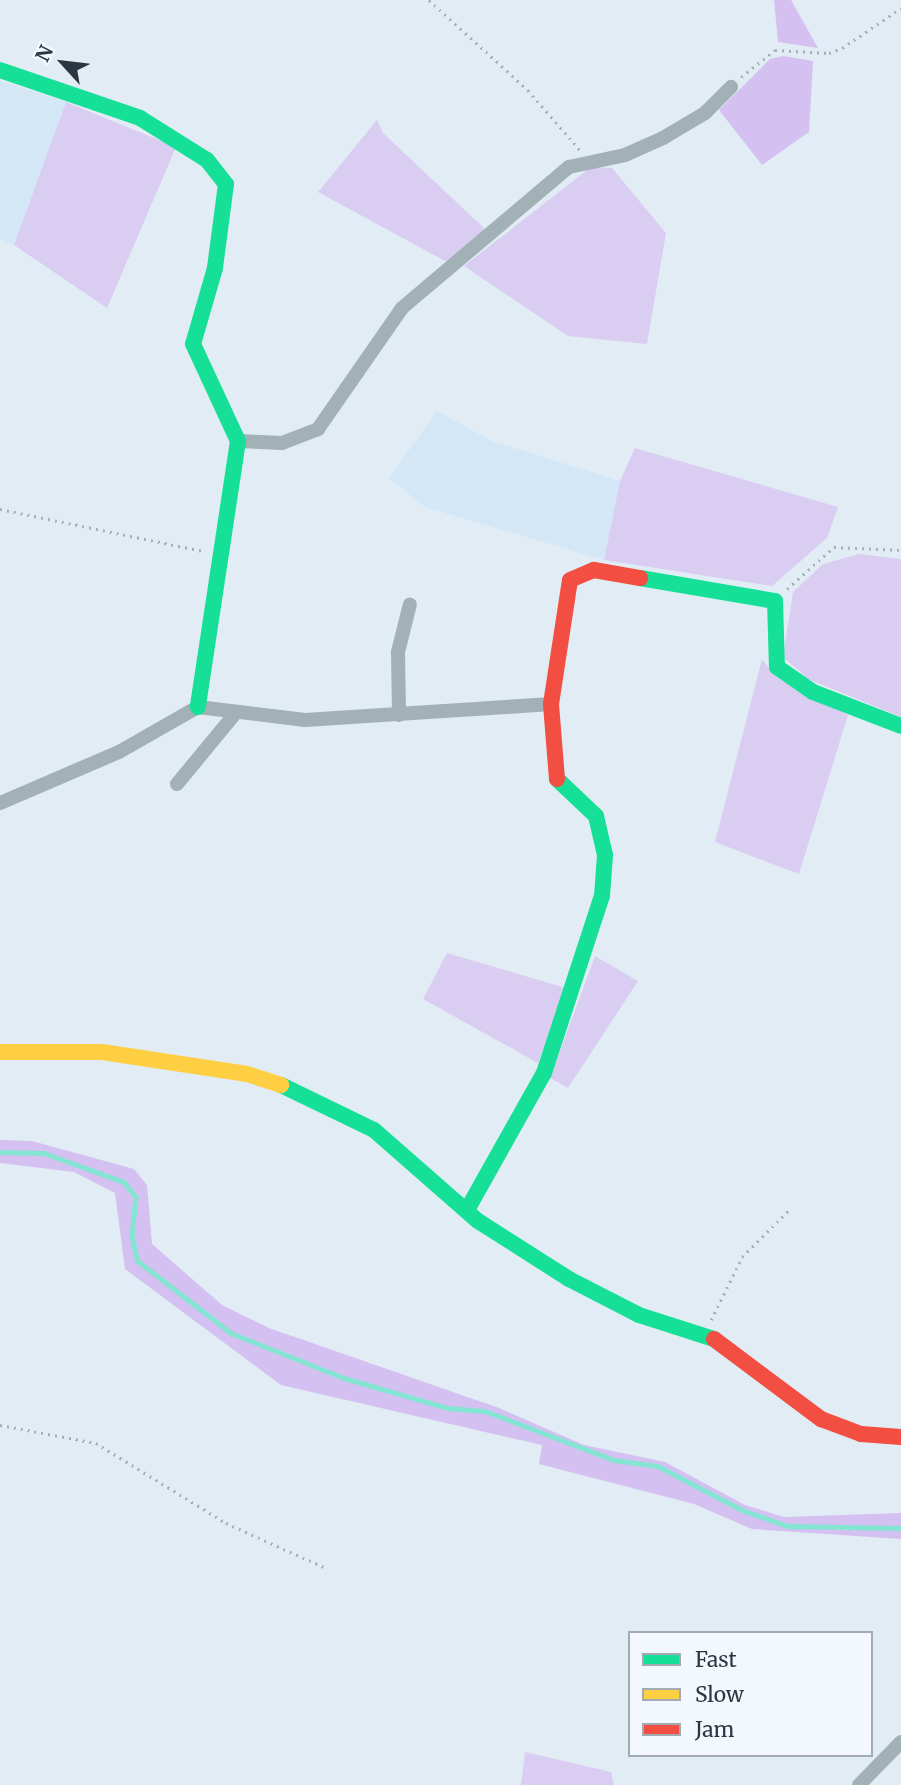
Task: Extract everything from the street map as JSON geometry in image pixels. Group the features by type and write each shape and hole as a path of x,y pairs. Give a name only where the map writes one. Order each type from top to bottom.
{"street":[{"path":"0,70 140,118 222,174 223,228 193,344 238,441 225,556 198,707"},
{"path":"238,441 282,443 318,429 402,308 586,159 625,155 663,138 705,113 731,87"},
{"path":"467,1210 544,1073 602,896 604,836 596,816 554,776 551,705 566,592 579,572 752,593 775,601 778,667 814,692 901,726"},
{"path":"399,715 397,661 410,604"},
{"path":"0,803 119,752 198,707 233,716 399,715 551,705"},
{"path":"177,784 233,716"},
{"path":"0,1052 102,1052 267,1079 374,1130 467,1210 619,1307 707,1333 821,1419 861,1434 901,1437"},
{"path":"859,1785 901,1742"}],"path":[{"path":"429,0 536,98 586,159"},
{"path":"731,87 775,50 829,53 901,8"},
{"path":"0,509 225,556"},
{"path":"775,601 834,547 901,550"},
{"path":"707,1333 742,1257 792,1208"},
{"path":"0,1425 96,1443 226,1523 326,1568"}],"shaded area":[{"path":"774,0 791,0 818,48 778,42"},
{"path":"783,56 813,61 809,132 762,165 719,110 770,59"},
{"path":"0,81 66,102 14,245 0,239"},
{"path":"66,102 176,147 107,308 14,245"},
{"path":"377,120 383,133 485,229 447,262 318,192"},
{"path":"591,167 612,168 666,233 647,344 568,336 464,266"},
{"path":"437,411 492,441 620,481 604,560 425,507 389,478"},
{"path":"635,448 838,507 827,538 772,586 604,560 620,481"},
{"path":"859,554 901,559 901,717 808,679 783,657 793,592 823,564"},
{"path":"762,659 772,672 848,715 799,874 715,842"},
{"path":"447,953 566,988 538,1063 423,999"},
{"path":"595,956 638,981 568,1088 550,1078"},
{"path":"0,1140 32,1141 134,1169 147,1185 152,1244 222,1305 269,1328 499,1408 584,1445 665,1462 745,1505 784,1517 901,1513 901,1539 752,1529 694,1504 539,1464 542,1445 281,1385 125,1269 115,1193 74,1172 0,1163"},
{"path":"525,1752 611,1772 614,1785 521,1785"}],"waterway":[{"path":"0,1152 44,1153 124,1182 136,1197 132,1236 138,1261 231,1333 344,1378 448,1408 485,1411 614,1460 658,1466 742,1510 788,1526 901,1528"}],"traffic: fast":[{"path":"0,70 140,118 207,160 226,184 215,268 193,344 238,441 198,707"},
{"path":"640,578 775,601 777,667 813,692 901,726"},
{"path":"467,1210 544,1073 602,896 605,855 596,816 557,779"},
{"path":"281,1085 374,1130 478,1221 569,1279 639,1315 714,1339"}],"traffic: slow":[{"path":"0,1052 102,1052 247,1074 281,1085"}],"traffic: jam":[{"path":"557,779 551,704 570,580 594,570 640,578"},
{"path":"714,1339 821,1419 861,1434 901,1437"}]}
